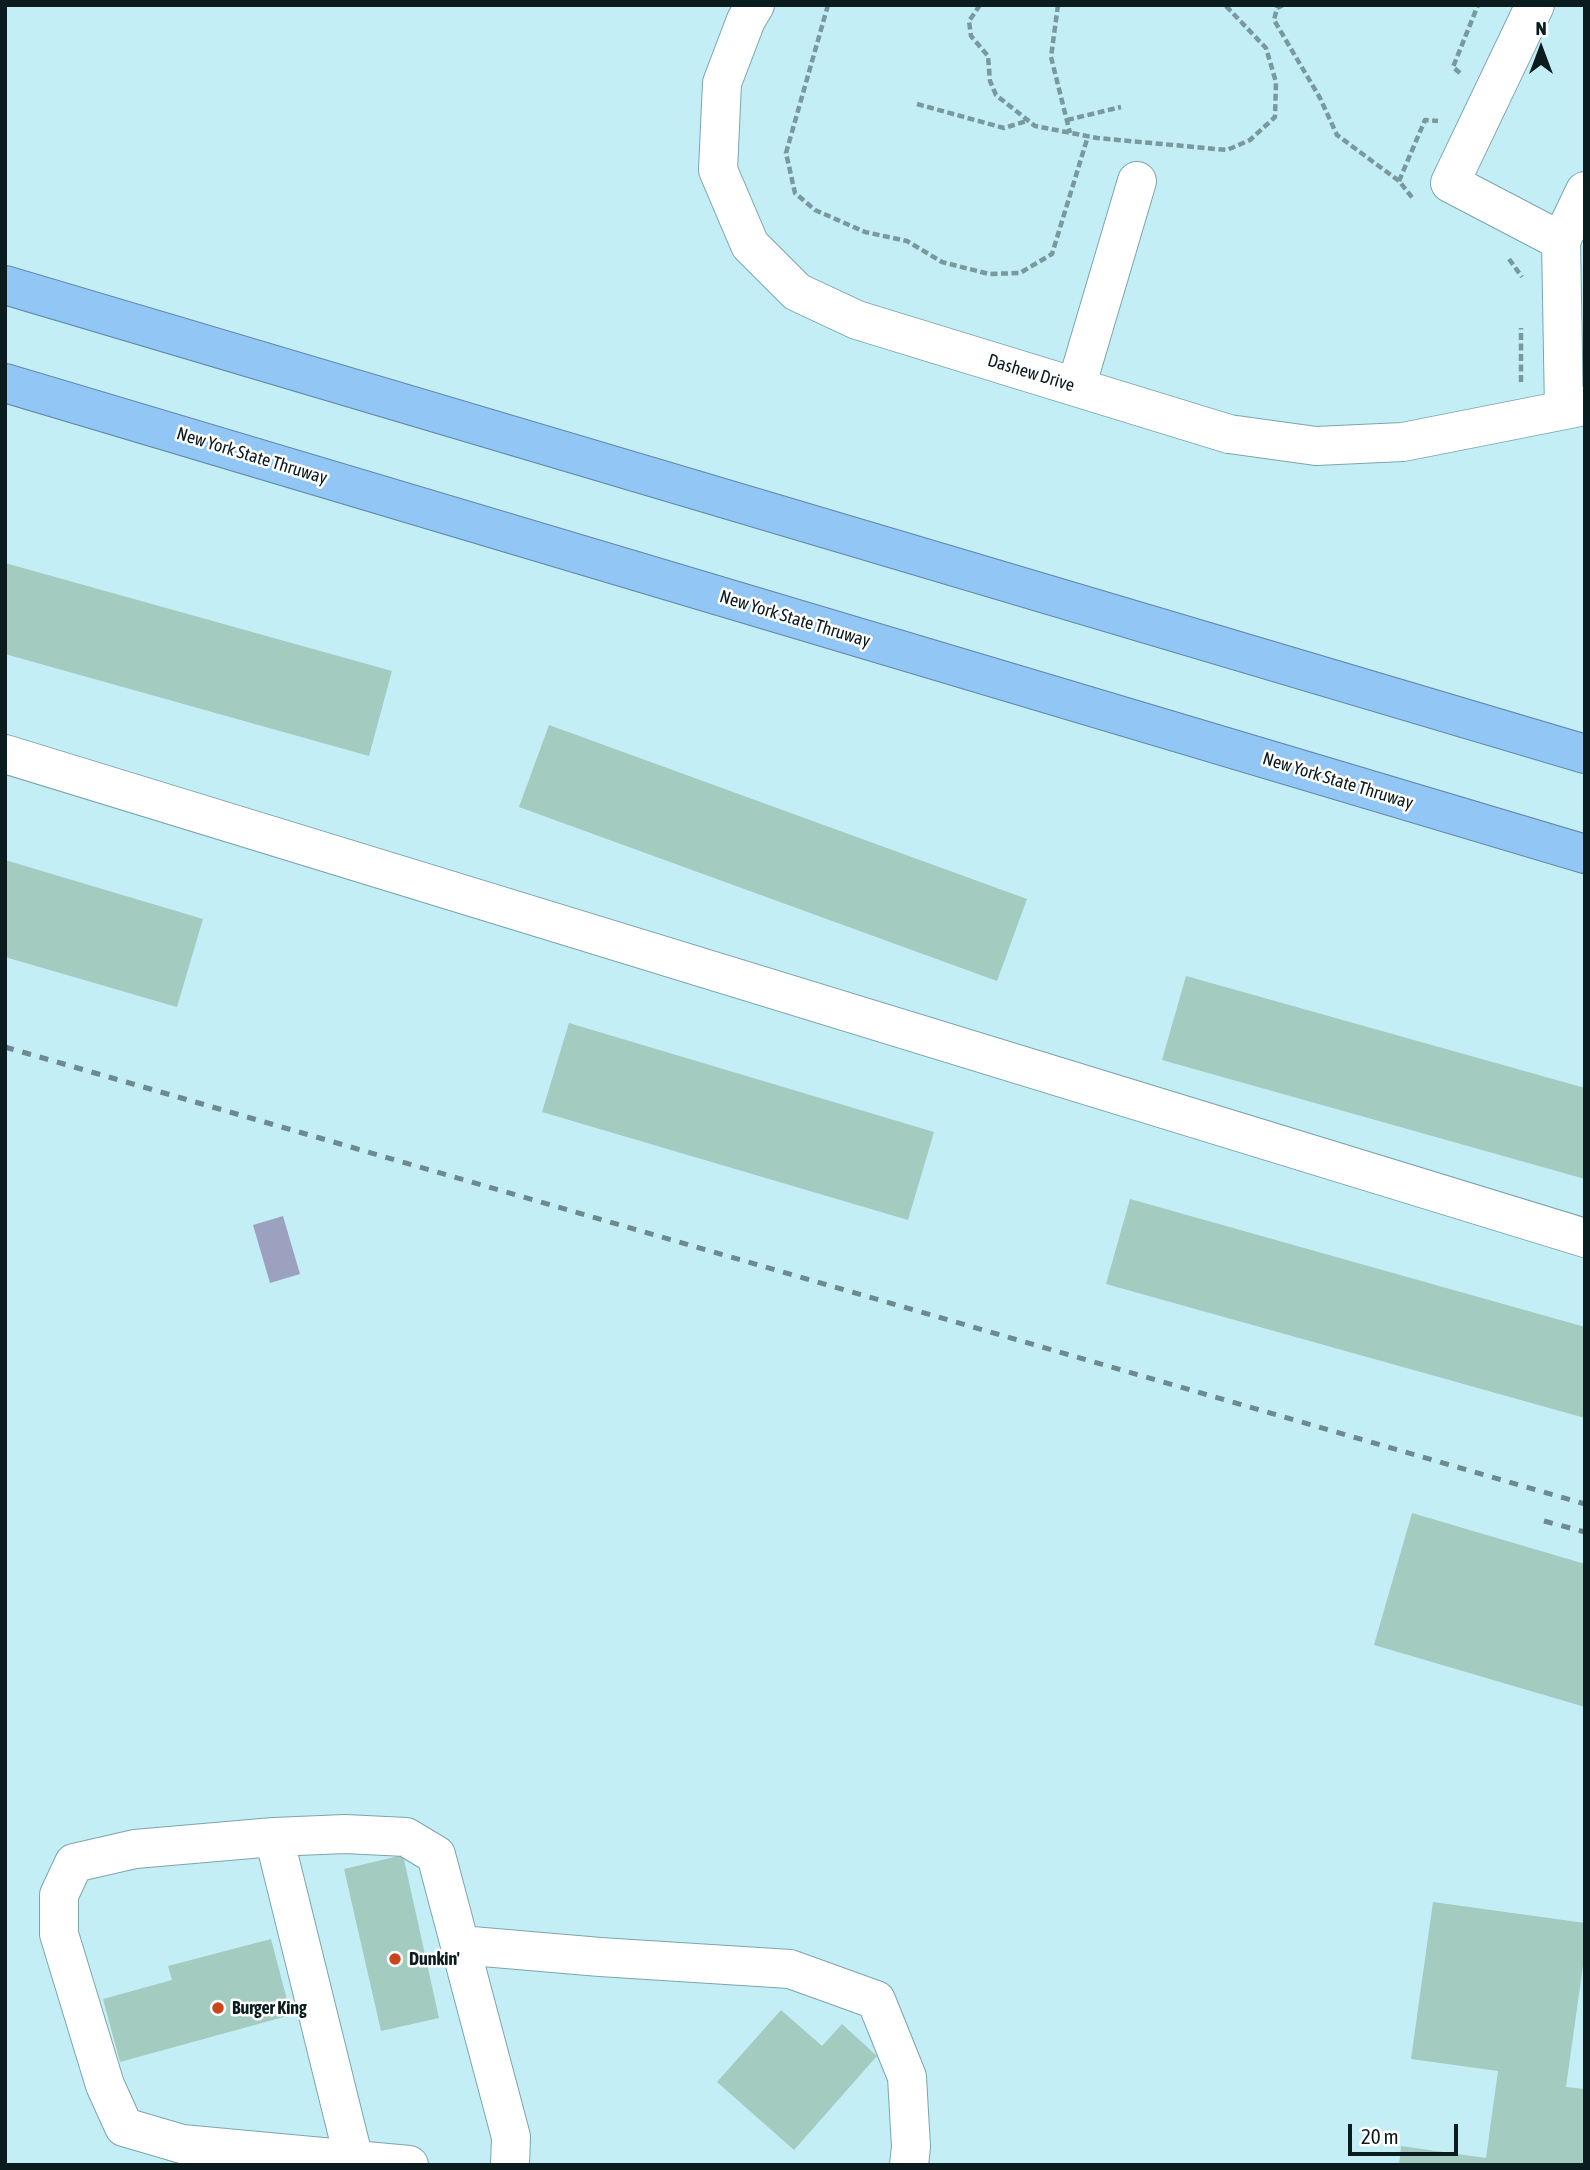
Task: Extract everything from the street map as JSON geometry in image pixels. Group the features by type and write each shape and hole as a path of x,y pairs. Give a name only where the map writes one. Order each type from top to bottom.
{"highway":[{"path":"5,285 1585,754"},
{"name":"New York State Thruway","path":"5,383 1585,854"}],"street":[{"name":"Dashew Drive","path":"755,5 746,20 722,83 718,170 750,245 797,292 857,320 1229,434 1316,446 1403,442 1574,408"},
{"path":"1535,5 1450,183 1561,241"},
{"path":"1076,387 1137,181"},
{"path":"1574,408 1561,241 1585,191"},
{"path":"5,754 1585,1238"},
{"path":"409,2165 182,2144 124,2127 105,2085 59,1934 58,1895 74,1863 135,1849 345,1834 406,1837 436,1856 511,2137 510,2165"},
{"path":"274,1837 354,2160"},
{"path":"460,1945 790,1969 876,2000 906,2077 911,2147 909,2165"}],"path":[{"path":"828,5 786,153 795,193 815,210 865,232 907,241 943,262 989,274 1020,273 1052,254 1088,136"},
{"path":"980,5 969,22 971,36 988,56 989,81 996,95 1035,126 1088,136 1227,149 1250,140 1275,117 1276,82 1266,48 1225,5"},
{"path":"1058,5 1051,57 1070,133"},
{"path":"1278,6 1274,20 1320,98 1337,135 1399,181 1415,201"},
{"path":"917,104 1004,128 1028,121"},
{"path":"1067,120 1121,107"},
{"path":"1505,252 1522,278"},
{"path":"1521,384 1522,317"}],"water":[{"path":"283,1216 300,1274 270,1283 253,1225"}],"building":[{"path":"5,563 392,671 369,756 5,654"},
{"path":"549,725 1027,899 997,981 519,807"},
{"path":"5,860 203,919 177,1007 5,957"},
{"path":"1186,976 1585,1088 1585,1179 1162,1060"},
{"path":"569,1023 934,1132 908,1220 542,1112"},
{"path":"1130,1199 1585,1327 1585,1418 1106,1284"},
{"path":"1412,1513 1585,1564 1585,1707 1374,1645"},
{"path":"403,1855 439,2018 381,2031 344,1869"},
{"path":"1433,1902 1585,1923 1585,1951 1566,2087 1585,2089 1585,2165 1399,2165 1401,2146 1486,2158 1498,2071 1411,2059"},
{"path":"271,1939 291,2015 120,2062 103,1999 172,1980 168,1966"},
{"path":"781,2010 822,2046 842,2024 877,2056 794,2150 717,2082"}],"railway":[{"path":"5,1047 1585,1504"},
{"path":"1544,1521 1585,1532"}],"place":[{"name":"Dunkin'","path":"395,1959"},
{"name":"Burger King","path":"218,2008"}]}
